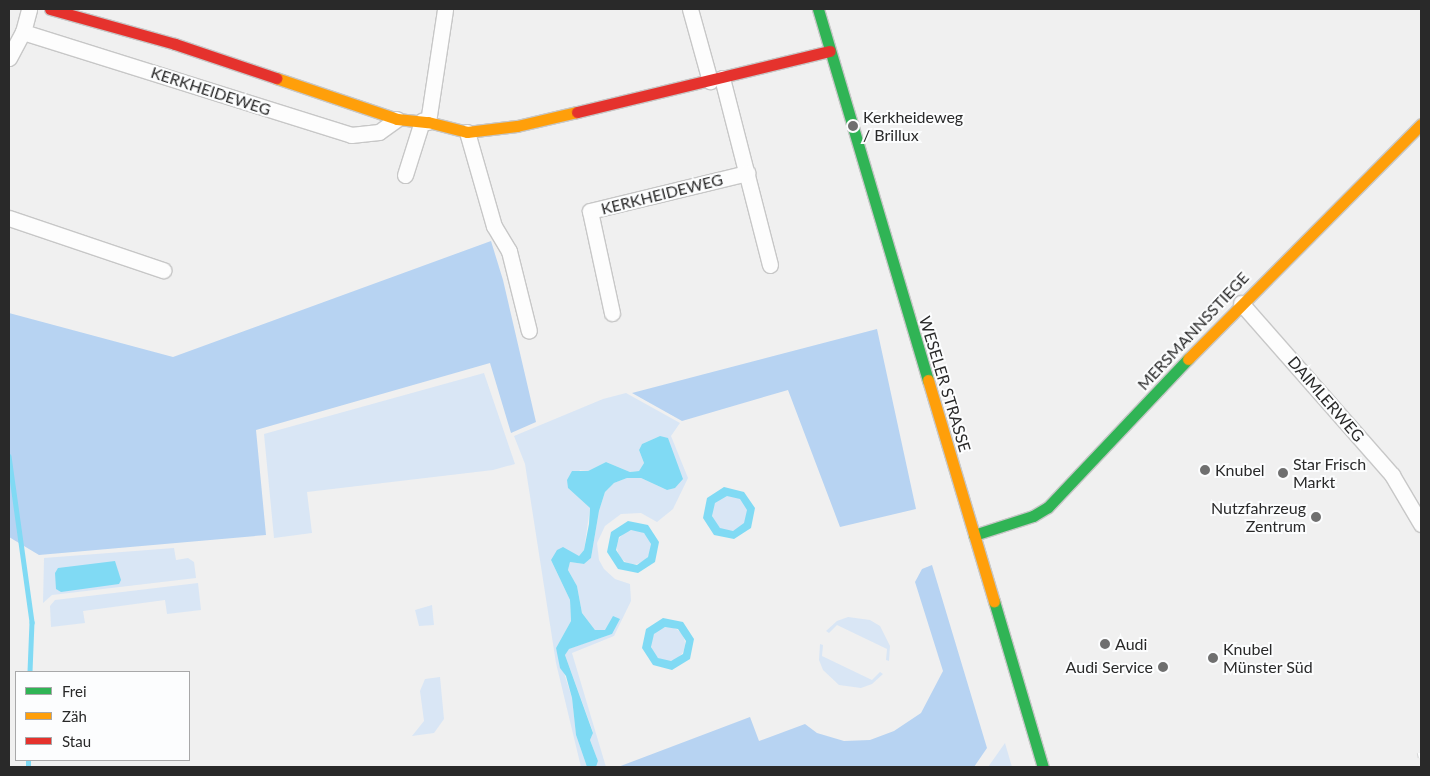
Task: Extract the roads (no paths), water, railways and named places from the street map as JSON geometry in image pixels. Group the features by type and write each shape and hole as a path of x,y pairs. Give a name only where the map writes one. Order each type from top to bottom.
{"street":[{"path":"9,58 23,32 30,9"},
{"name":"KERKHEIDEWEG","path":"50,9 175,44 397,119 425,121 467,132 517,126 716,80 830,51"},
{"path":"405,175 425,121 445,9"},
{"path":"690,9 747,173 770,265"},
{"name":"WESELER STRASSE","path":"818,9 1043,767"},
{"name":"KERKHEIDEWEG","path":"23,32 351,135 379,132 397,119"},
{"name":"MERSMANNSSTIEGE","path":"974,535 1033,516 1048,507 1241,303 1421,124"},
{"path":"467,132 494,226 509,251 529,331"},
{"name":"KERKHEIDEWEG","path":"612,313 590,211 747,173"},
{"path":"9,218 163,270"},
{"name":"DAIMLERWEG","path":"1241,303 1392,475 1421,524"}],"waterway":[{"path":"9,456 32,622 30,671"},
{"path":"28,761 28,767"}],"railway":[{"path":"1420,753 1421,758"}],"place":[{"name":"Kerkheideweg / Brillux","path":"853,126"},
{"name":"Knubel","path":"1205,470"},
{"name":"Star Frisch Markt","path":"1283,473"},
{"name":"Nutzfahrzeug Zentrum","path":"1316,517"},
{"name":"Audi","path":"1105,644"},
{"name":"Knubel Münster Süd","path":"1213,658"},
{"name":"Audi Service","path":"1163,667"}]}
